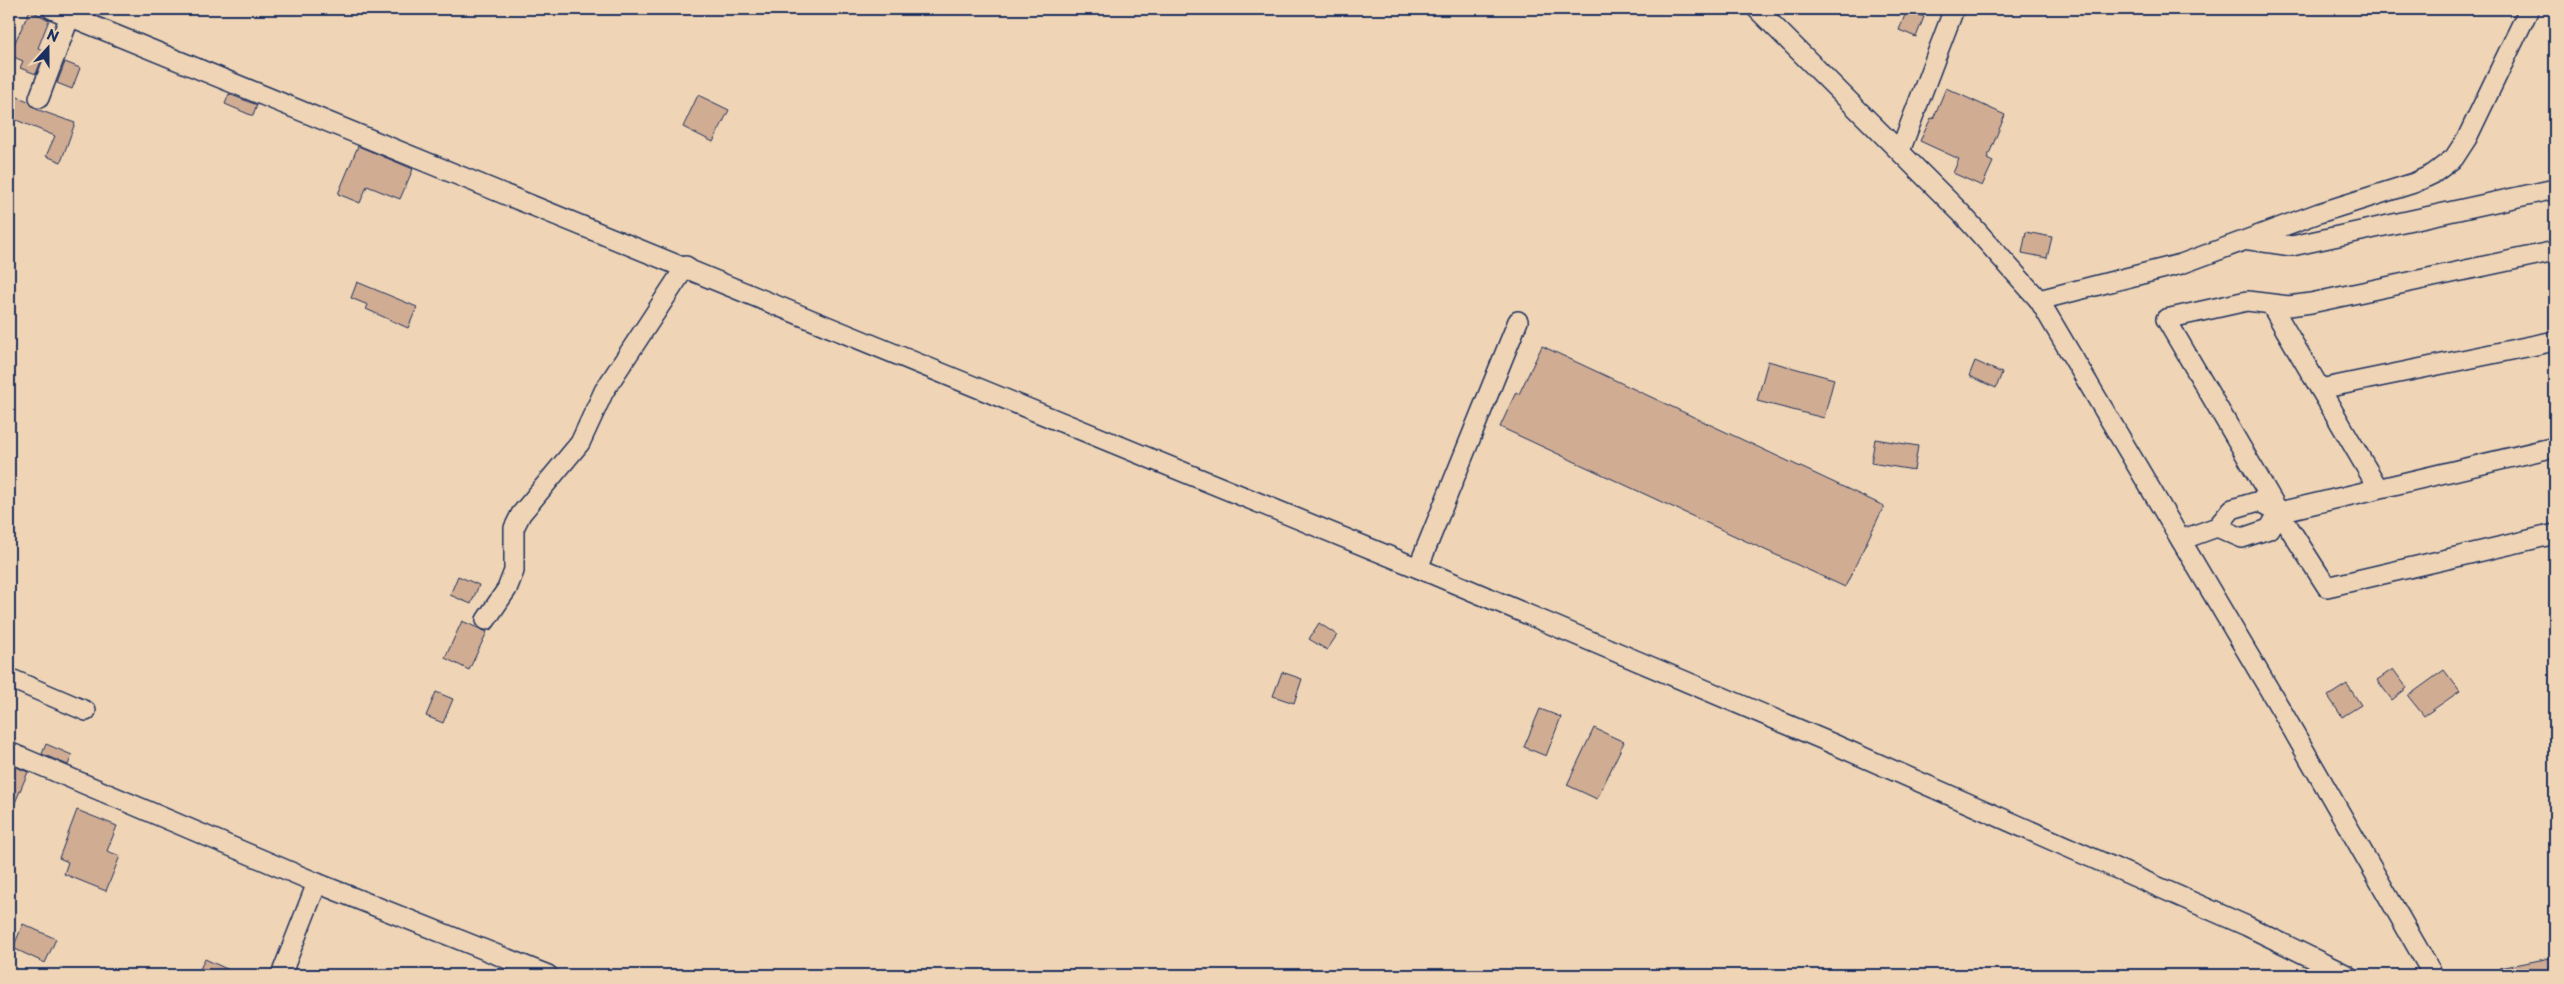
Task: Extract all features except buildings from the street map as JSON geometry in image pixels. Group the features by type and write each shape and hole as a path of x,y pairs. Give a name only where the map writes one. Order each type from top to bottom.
{"street":[{"path":"52,9 686,266 1418,568 1858,755 2247,926 2347,975"},
{"path":"1757,9 1900,151 1974,228 2039,300 2181,540 2433,975"},
{"path":"1900,151 1954,9"},
{"path":"2039,300 2181,264 2319,213 2414,183 2433,174 2454,158 2467,138 2529,9"},
{"path":"39,98 70,16"},
{"path":"2246,240 2292,246 2555,189"},
{"path":"2555,252 2311,303 2270,305 2247,301 2166,319 2279,512 2326,587 2555,534"},
{"path":"486,620 507,589 514,571 514,528 521,514 580,443 604,391 686,266"},
{"path":"2270,305 2378,488"},
{"path":"1418,568 1518,321"},
{"path":"2320,389 2555,340"},
{"path":"2181,540 2217,527 2232,508 2259,501 2279,512 2555,447"},
{"path":"2217,527 2242,538 2269,529 2279,512"},
{"path":"9,678 86,711"},
{"path":"9,752 316,883 548,975"},
{"path":"281,975 316,883"}]}
